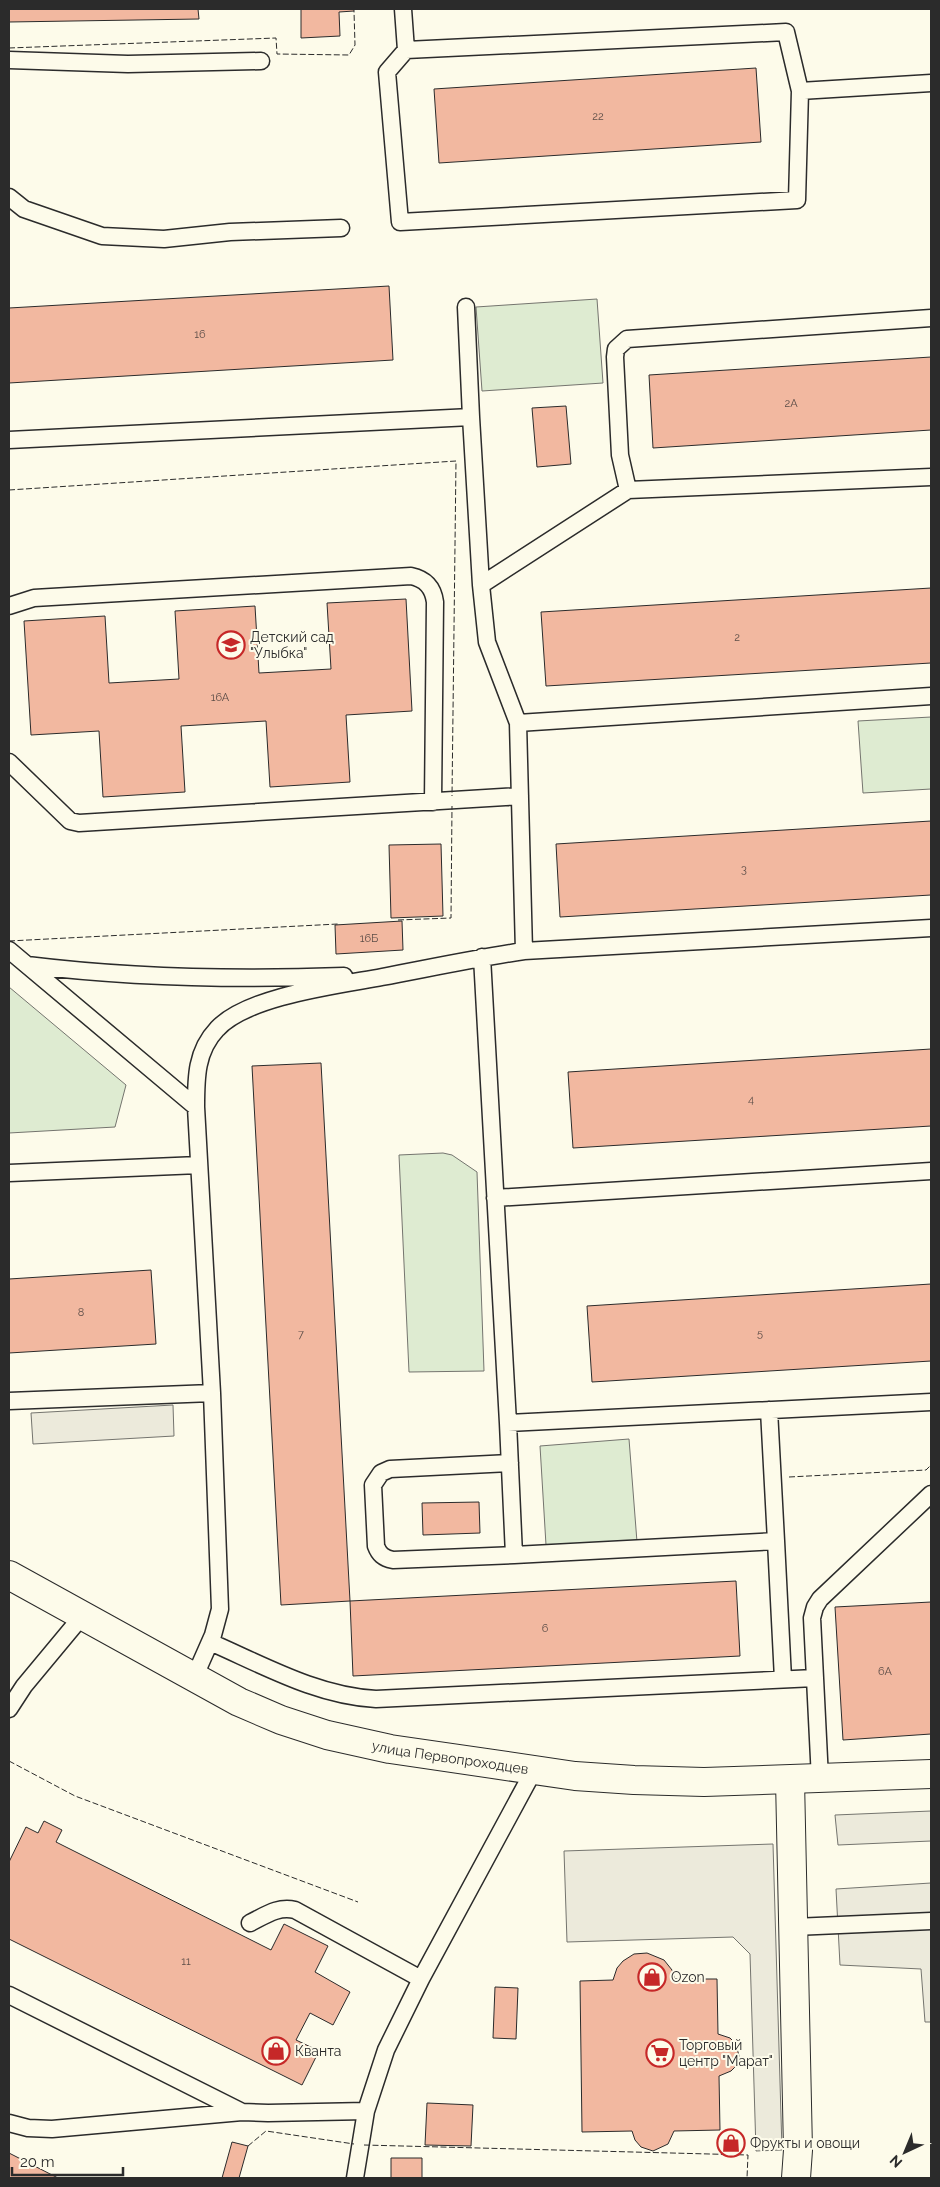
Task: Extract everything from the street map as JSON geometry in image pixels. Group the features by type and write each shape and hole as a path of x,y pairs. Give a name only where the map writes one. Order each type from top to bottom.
{"street":[{"name":"улица Первопроходцев","path":"9,1575 239,1702 327,1735 390,1749 534,1770 634,1780 790,1780 931,1774"},
{"path":"790,1780 798,2150 796,2178"}],"lane":[{"path":"403,9 406,50 387,72 400,222 797,200 800,90 786,32 406,50"},
{"path":"9,60 128,64 261,61"},
{"path":"800,90 931,83"},
{"path":"9,196 24,209 102,236 164,238 230,232 341,228"},
{"path":"466,307 481,585 487,642 518,723 524,952"},
{"path":"628,490 620,455 615,357 616,349 627,339 931,318"},
{"path":"9,440 472,417"},
{"path":"481,585 628,490 931,476"},
{"path":"9,606 34,598 410,576 419,578 428,584 433,592 435,602 433,802"},
{"path":"518,723 931,696"},
{"path":"9,762 70,821 79,823 520,796"},
{"path":"194,1678 210,1642 220,1609 212,1394 196,1107 196,1068 205,1044 218,1027 244,1011 299,993 482,957 524,952 931,928"},
{"path":"9,950 196,1107"},
{"path":"482,957 514,1555"},
{"path":"27,965 89,973 249,980 394,975"},
{"path":"9,1173 200,1164"},
{"path":"495,1198 931,1171"},
{"path":"9,1401 212,1394"},
{"path":"508,1423 931,1402"},
{"path":"769,1410 783,1679"},
{"path":"510,1463 390,1469 381,1473 373,1485 376,1546 379,1553 386,1559 393,1560 776,1541"},
{"path":"820,1779 812,1618 814,1607 820,1599 931,1494"},
{"path":"9,1709 24,1686 83,1615"},
{"path":"210,1642 311,1686 355,1698 815,1678"},
{"path":"355,2178 366,2111 386,2050 421,1979 534,1770"},
{"path":"250,1923 277,1909 296,1910 421,1979"},
{"path":"794,1927 931,1921"},
{"path":"9,1995 242,2112"},
{"path":"9,2123 28,2128 52,2129 242,2112 366,2111"}],"green space":[{"path":"597,299 603,383 482,391 476,307"},
{"path":"931,717 931,789 863,793 858,721"},
{"path":"9,987 126,1085 115,1127 9,1133"},
{"path":"443,1153 452,1155 477,1172 484,1371 409,1372 399,1155"},
{"path":"629,1439 637,1542 546,1545 540,1446"}],"shaded area":[{"path":"173,1405 174,1436 33,1444 31,1413"},
{"path":"931,1811 931,1841 838,1845 835,1815"},
{"path":"773,1844 782,2150 756,2151 750,1954 733,1937 567,1942 564,1851"},
{"path":"931,1883 931,2022 925,2022 921,1969 840,1965 836,1889"}],"building":[{"path":"9,9 198,9 199,19 9,22"},
{"path":"301,9 354,9 354,11 339,12 340,36 301,38"},
{"path":"756,68 761,142 439,163 434,89"},
{"path":"389,286 393,360 9,383 9,308"},
{"path":"931,357 931,430 653,448 649,375"},
{"path":"566,406 571,464 537,467 532,408"},
{"path":"931,588 931,663 546,686 541,612"},
{"path":"406,599 412,711 346,715 350,782 270,787 266,721 181,726 185,792 103,797 99,731 31,735 24,621 105,616 109,683 179,679 175,611 255,606 259,673 331,669 327,603"},
{"path":"931,821 931,895 560,917 556,844"},
{"path":"441,844 443,916 391,918 389,845"},
{"path":"402,921 403,950 336,954 335,925"},
{"path":"931,1049 931,1126 573,1148 568,1072"},
{"path":"321,1063 350,1601 281,1605 252,1066"},
{"path":"151,1270 156,1344 9,1353 9,1279"},
{"path":"931,1284 931,1361 592,1382 587,1306"},
{"path":"479,1502 480,1533 423,1535 422,1503"},
{"path":"736,1581 740,1656 353,1676 350,1601"},
{"path":"931,1602 931,1734 843,1740 835,1607"},
{"path":"44,1821 62,1830 56,1842 271,1950 284,1924 328,1946 315,1972 350,1992 333,2025 310,2013 296,2040 319,2051 302,2085 9,1939 9,1862 26,1827 38,1833"},
{"name":"Торговый центр \"Марат\"","path":"647,1953 664,1960 672,1970 675,1979 717,1979 718,2034 730,2038 736,2044 739,2056 736,2066 731,2071 719,2076 720,2130 674,2131 668,2144 653,2151 641,2147 635,2140 632,2131 582,2132 580,1981 613,1980 617,1968 623,1961 634,1954"},
{"path":"495,1987 518,1988 516,2039 493,2038"},
{"path":"427,2103 473,2105 471,2146 425,2145"},
{"path":"232,2142 248,2146 239,2178 222,2178"},
{"path":"9,2153 58,2178 9,2178"},
{"path":"391,2158 422,2158 422,2178 391,2178"}],"fence":[{"path":"9,48 276,38 277,54 349,55 355,45 354,11"},
{"path":"9,490 456,461 452,796"},
{"path":"398,920 451,918 452,806"},
{"path":"9,941 338,924"},
{"path":"789,1477 926,1470 931,1465"},
{"path":"9,1761 75,1796 358,1902"},
{"path":"248,2146 266,2131 354,2144"},
{"path":"364,2145 748,2155 747,2178"}],"place":[{"name":"Детский сад \"Улыбка\"","path":"231,645"},
{"name":"Ozon","path":"652,1977"},
{"name":"Кванта","path":"276,2051"},
{"name":"Торговый центр \"Марат\"","path":"660,2053"},
{"name":"Фрукты и овощи","path":"731,2143"}]}
